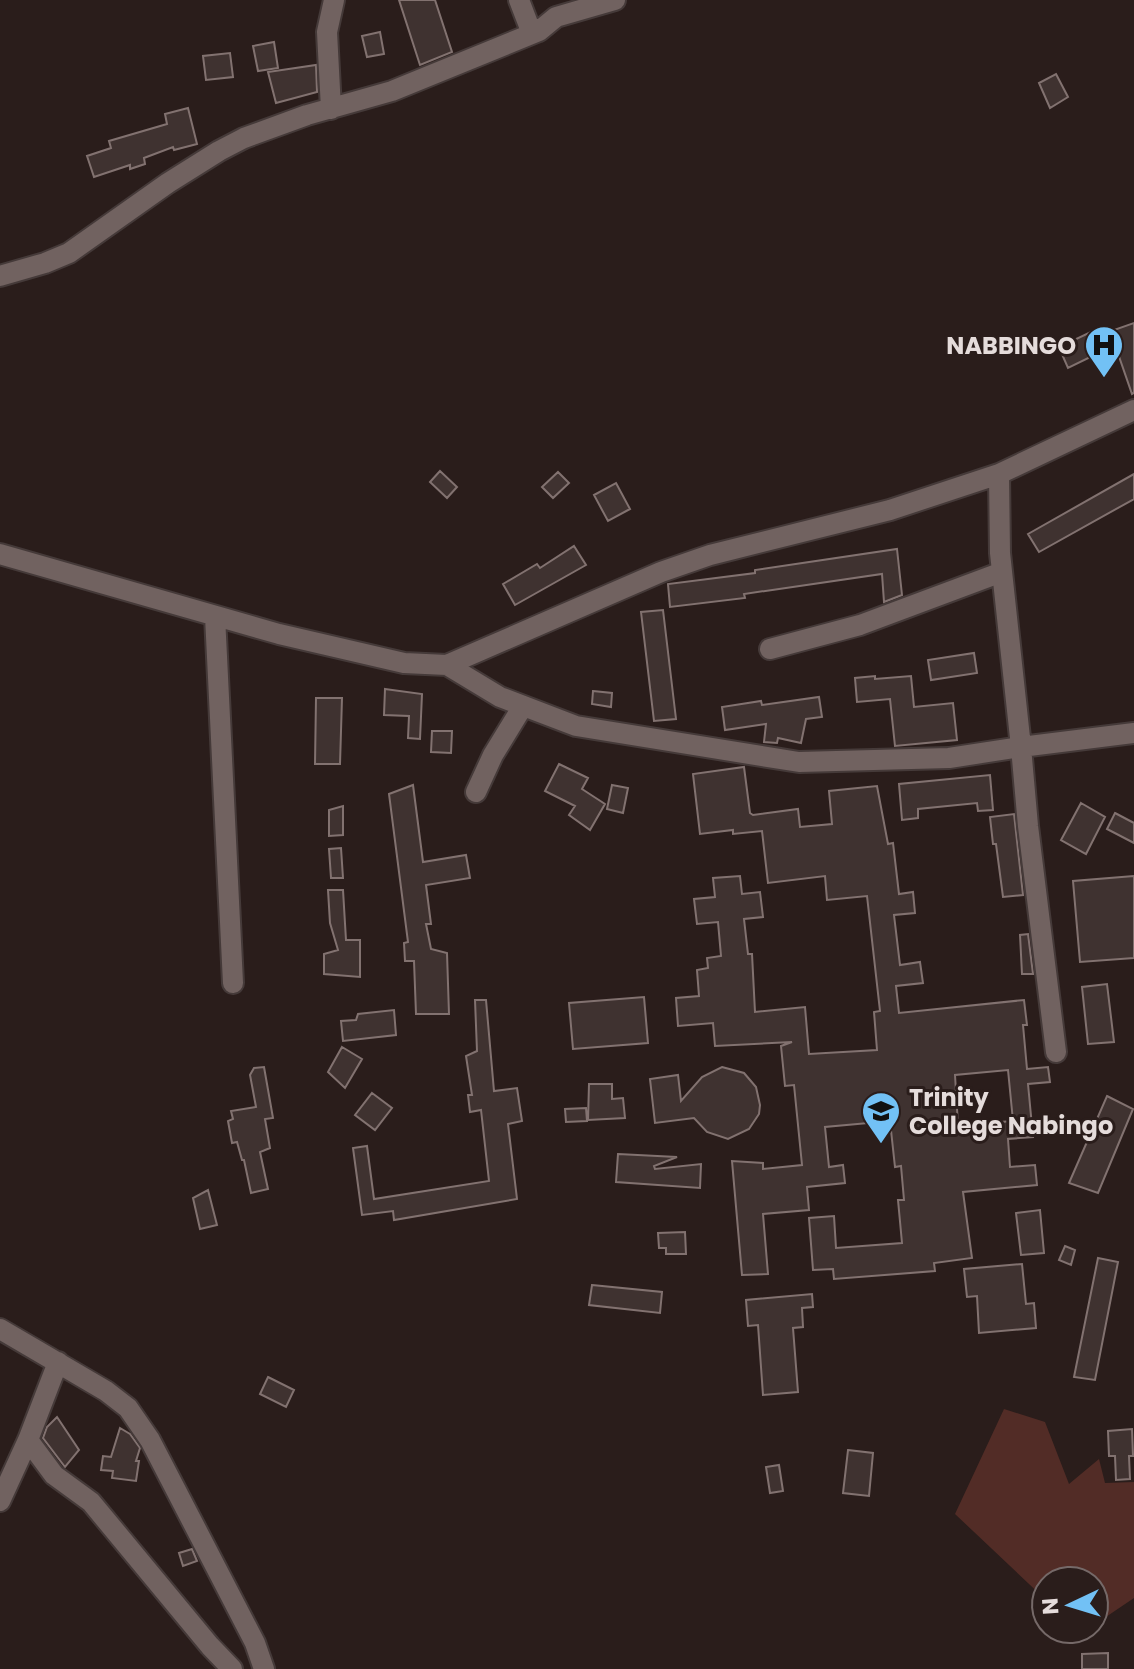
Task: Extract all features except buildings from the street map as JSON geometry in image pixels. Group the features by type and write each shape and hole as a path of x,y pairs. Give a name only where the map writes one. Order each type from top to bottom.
{"street":[{"path":"331,109 327,32 334,0"},
{"path":"519,0 529,26 539,31"},
{"path":"0,276 69,253 219,151 271,127 392,91 539,31 556,17 615,0"},
{"path":"0,554 215,616 404,663 447,665 661,572 710,555 890,510 999,474 1134,410"},
{"path":"999,474 1002,572 1028,826 1056,1052"},
{"path":"770,649 860,625 1002,572"},
{"path":"215,616 233,983"},
{"path":"447,665 500,697 576,726 799,762 949,758 1134,733"},
{"path":"476,792 493,755 523,706"},
{"path":"0,1329 128,1408 143,1429 255,1643 264,1669"},
{"path":"0,1501 58,1362"},
{"path":"28,1440 54,1475 91,1502 232,1669"}],"shaded area":[{"path":"1004,1409 1045,1422 1069,1484 1099,1459 1105,1483 1134,1482 1134,1598 1110,1614 1110,1565 1030,1565 1030,1585 955,1514"}],"place":[{"name":"NABBINGO","path":"1104,379"},
{"name":"Trinity College Nabingo","path":"881,1145"}]}
